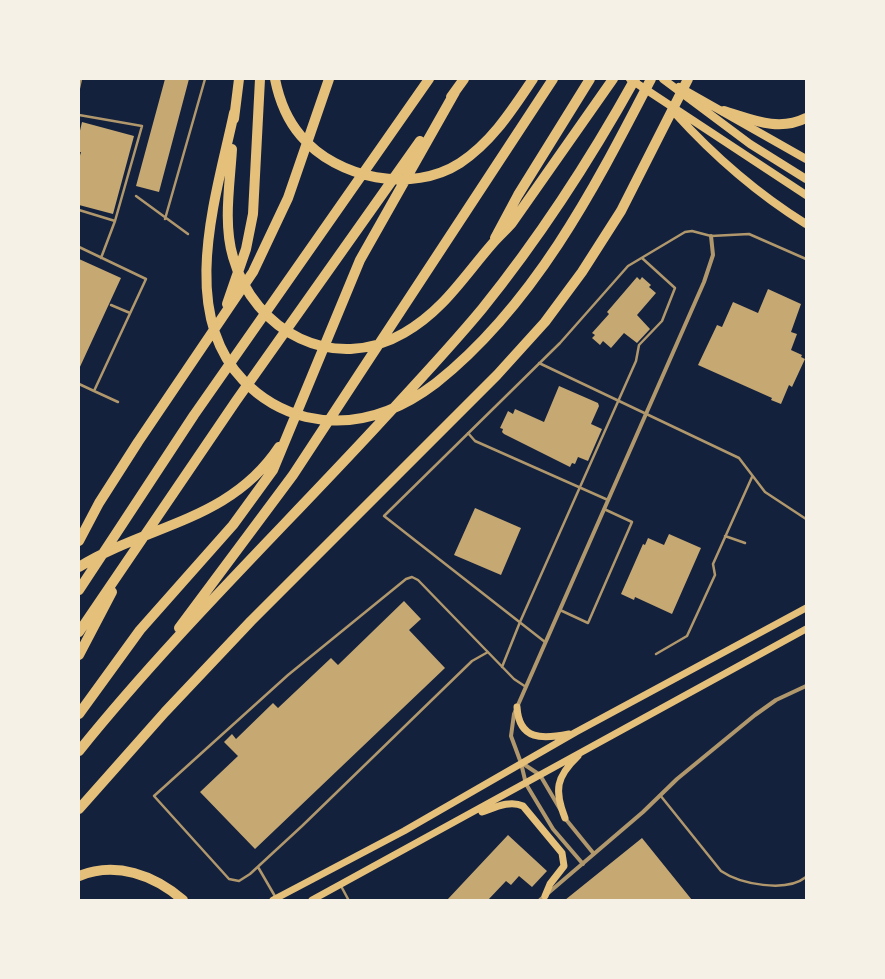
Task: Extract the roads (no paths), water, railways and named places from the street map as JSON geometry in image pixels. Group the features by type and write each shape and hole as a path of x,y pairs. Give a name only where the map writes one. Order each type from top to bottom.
{"highway":[{"path":"239,79 234,113 214,210 208,248 208,295 212,325 229,363 251,388 273,404 301,416 332,421 350,421 368,418 387,412 419,395 452,369 491,331 526,290 561,240 594,185 651,79"},
{"path":"223,313 246,250 253,214 260,79"},
{"path":"275,79 286,110 302,137 328,158 357,172 390,179 409,179 434,174 459,163 483,144 511,112 533,79"},
{"path":"79,540 114,479 223,313 253,272 274,229 294,181 329,79"},
{"path":"79,590 194,415 429,79"},
{"path":"79,632 240,395 464,79"},
{"path":"161,654 202,596 293,475 553,79"},
{"path":"494,242 497,231 518,195 590,79"},
{"path":"234,113 228,195 231,248 236,268 248,293 269,319 280,328 307,342 336,349 364,348 378,345 404,334 432,314 450,296 494,242 512,224 613,79"},
{"path":"79,751 161,654 339,468 467,327 513,269 553,214 614,117 635,79"},
{"path":"79,809 164,712 279,592 407,466 524,347 565,297 620,211 688,79"},
{"path":"79,714 140,630 202,562 247,507 273,470 335,317 360,260 455,92"},
{"path":"724,111 773,125 793,124 806,118"},
{"path":"79,566 222,502 250,481 276,451 290,430"},
{"path":"79,655 133,551"},
{"path":"79,876 105,871 135,872 158,881 183,900"}],"main road":[{"path":"630,79 806,195"},
{"path":"663,79 724,111 806,159"},
{"path":"663,79 750,144 806,179"},
{"path":"666,102 693,133 727,163 756,188 806,224"},
{"path":"275,899 404,831 576,732 806,608"},
{"path":"312,900 526,784 584,750 806,629"},
{"path":"517,707 517,715 523,728 535,736 552,737 576,732"},
{"path":"565,818 558,801 559,783 566,767 584,750"},
{"path":"458,821 509,803 516,803 523,806 562,853 564,859 564,866 550,884 542,898"}],"street":[{"path":"583,864 553,829 526,784 521,763 510,736 514,714 711,264 713,246 711,236"},
{"path":"542,898 643,812 659,795 755,715 776,700 806,686"},
{"path":"521,763 540,775 565,818 594,854"}],"lane":[{"path":"79,88 81,79"},
{"path":"165,219 204,79"},
{"path":"79,115 142,126 116,221 101,258"},
{"path":"136,196 165,219 188,234"},
{"path":"79,210 116,221"},
{"path":"545,642 384,516 560,343 628,266 685,232 696,231 711,236 749,234 806,259"},
{"path":"79,247 146,279 94,391"},
{"path":"502,666 520,622 636,361 639,345 662,321 675,288 642,258"},
{"path":"111,305 130,313"},
{"path":"539,363 736,457 741,460 752,477 765,492 806,519"},
{"path":"79,384 118,402"},
{"path":"468,433 475,441 608,500"},
{"path":"656,654 687,636 715,575 713,564 752,477"},
{"path":"559,610 588,623 632,522 604,509"},
{"path":"726,536 745,543"},
{"path":"488,652 472,661 258,867 239,881 229,879 154,796 288,676 406,578 412,577 418,580 502,666 514,679 526,687"},
{"path":"659,795 721,871 729,877 750,884 783,885 796,884 806,877"},
{"path":"258,867 275,899"},
{"path":"340,885 348,899"}]}
